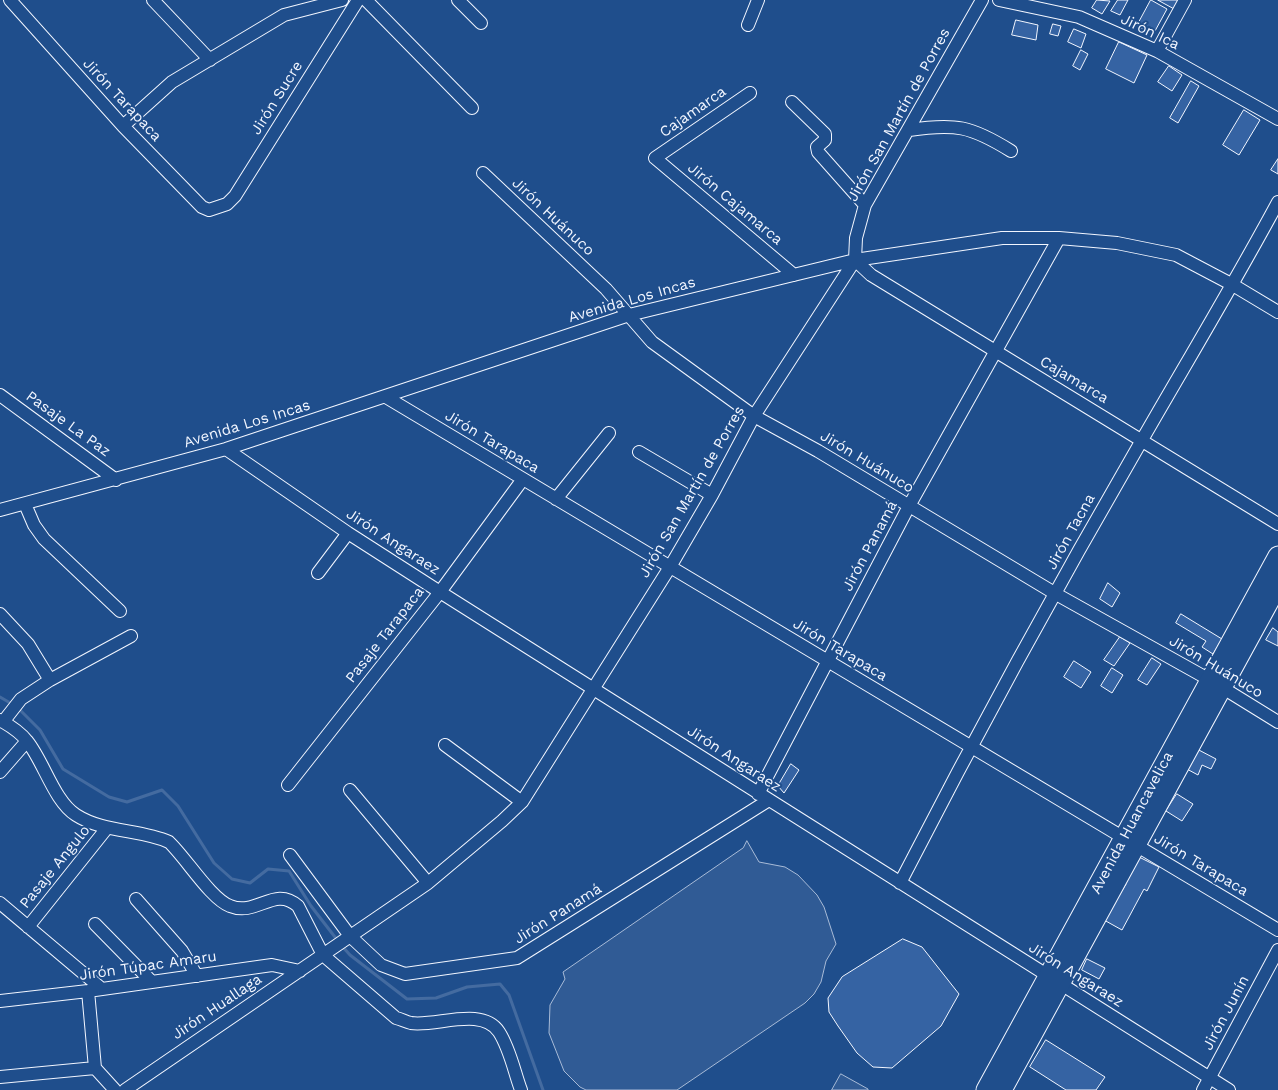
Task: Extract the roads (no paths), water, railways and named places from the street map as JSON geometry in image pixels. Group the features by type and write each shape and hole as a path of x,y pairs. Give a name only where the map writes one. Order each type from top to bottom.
{"highway":[{"name":"Avenida Huancavelica","path":"986,1090 1054,980 1130,842 1215,684 1278,556"},
{"name":"Avenida Huancavelica","path":"1215,684 1278,585"},
{"name":"Avenida Huancavelica","path":"1002,1090 1054,980"}],"street":[{"name":"Jirón Tarapaca","path":"10,0 123,126 202,207 209,210 218,208"},
{"path":"153,0 210,60"},
{"path":"123,126 172,82 284,16 342,0"},
{"name":"Jirón Sucre","path":"218,208 227,204 234,196 358,0"},
{"path":"366,0 472,108"},
{"path":"458,0 481,23"},
{"path":"748,25 758,0"},
{"name":"Jirón San Martín de Porres","path":"325,953 428,883 522,802 670,567 712,495 754,416 855,260 856,238 865,205 982,0"},
{"name":"Jirón Ica","path":"999,0 1079,17 1157,51 1278,118"},
{"path":"1157,51 1185,0"},
{"name":"Cajamarca","path":"655,158 750,93"},
{"path":"792,102 825,134 825,140 817,147 818,152 865,205"},
{"path":"909,130 940,125 959,126 985,134 1011,150"},
{"name":"Jirón Cajamarca","path":"655,158 794,275"},
{"name":"Jirón Huánuco","path":"483,172 606,289 652,342 754,416 818,451 1056,594 1278,722"},
{"name":"Jirón Tacna","path":"900,883 971,746 1142,440 1233,285 1278,202"},
{"name":"Avenida Los Incas","path":"0,510 226,449 629,315 855,260 1002,238 1059,238 1117,243 1176,255 1233,285 1278,312"},
{"name":"Jirón Panamá","path":"290,855 349,937 381,965 405,974 517,958 764,797 827,661 909,506 1059,238"},
{"name":"Cajamarca","path":"855,260 871,276 1278,524"},
{"name":"Pasaje La Paz","path":"0,395 116,480"},
{"name":"Jirón Tarapaca","path":"386,397 1278,930"},
{"path":"556,499 609,433"},
{"name":"Jirón Angaraez","path":"226,449 348,533 440,592 1229,1090"},
{"path":"639,452 712,495"},
{"name":"Pasaje Tarapaca","path":"288,785 440,592 523,479"},
{"path":"24,504 34,525 44,539 120,611"},
{"path":"318,573 348,533"},
{"path":"0,614 28,644 50,680"},
{"path":"131,636 50,680 21,699 2,721 27,741 70,810 76,815 107,828 160,838 169,842 217,897 229,906 249,908 277,898 293,902 298,906 325,953 396,1018 411,1023 481,1019 498,1029 521,1090"},
{"path":"0,772 27,741"},
{"path":"445,745 522,802"},
{"path":"350,790 428,883"},
{"name":"Pasaje Angulo","path":"28,927 107,828"},
{"path":"136,899 182,951 197,976"},
{"path":"0,903 102,989"},
{"path":"95,924 152,982"},
{"name":"Jirón Junín","path":"1203,1090 1278,950"},
{"name":"Jirón Huallaga","path":"125,1090 325,953"},
{"name":"Jirón Túpac Amaru","path":"6,1000 88,991 272,965 300,971"},
{"path":"0,989 6,1000"},
{"path":"88,991 95,1068 115,1090"},
{"path":"0,1076 95,1068"}],"waterway":[{"path":"0,697 12,704"},
{"path":"18,708 40,730 63,769 109,797 127,802 162,790 178,806 214,863 232,879 250,883 268,869 289,871 311,906 338,941"},
{"path":"342,946 350,955 407,999 436,998 467,987 500,984 509,995 543,1090"}]}
